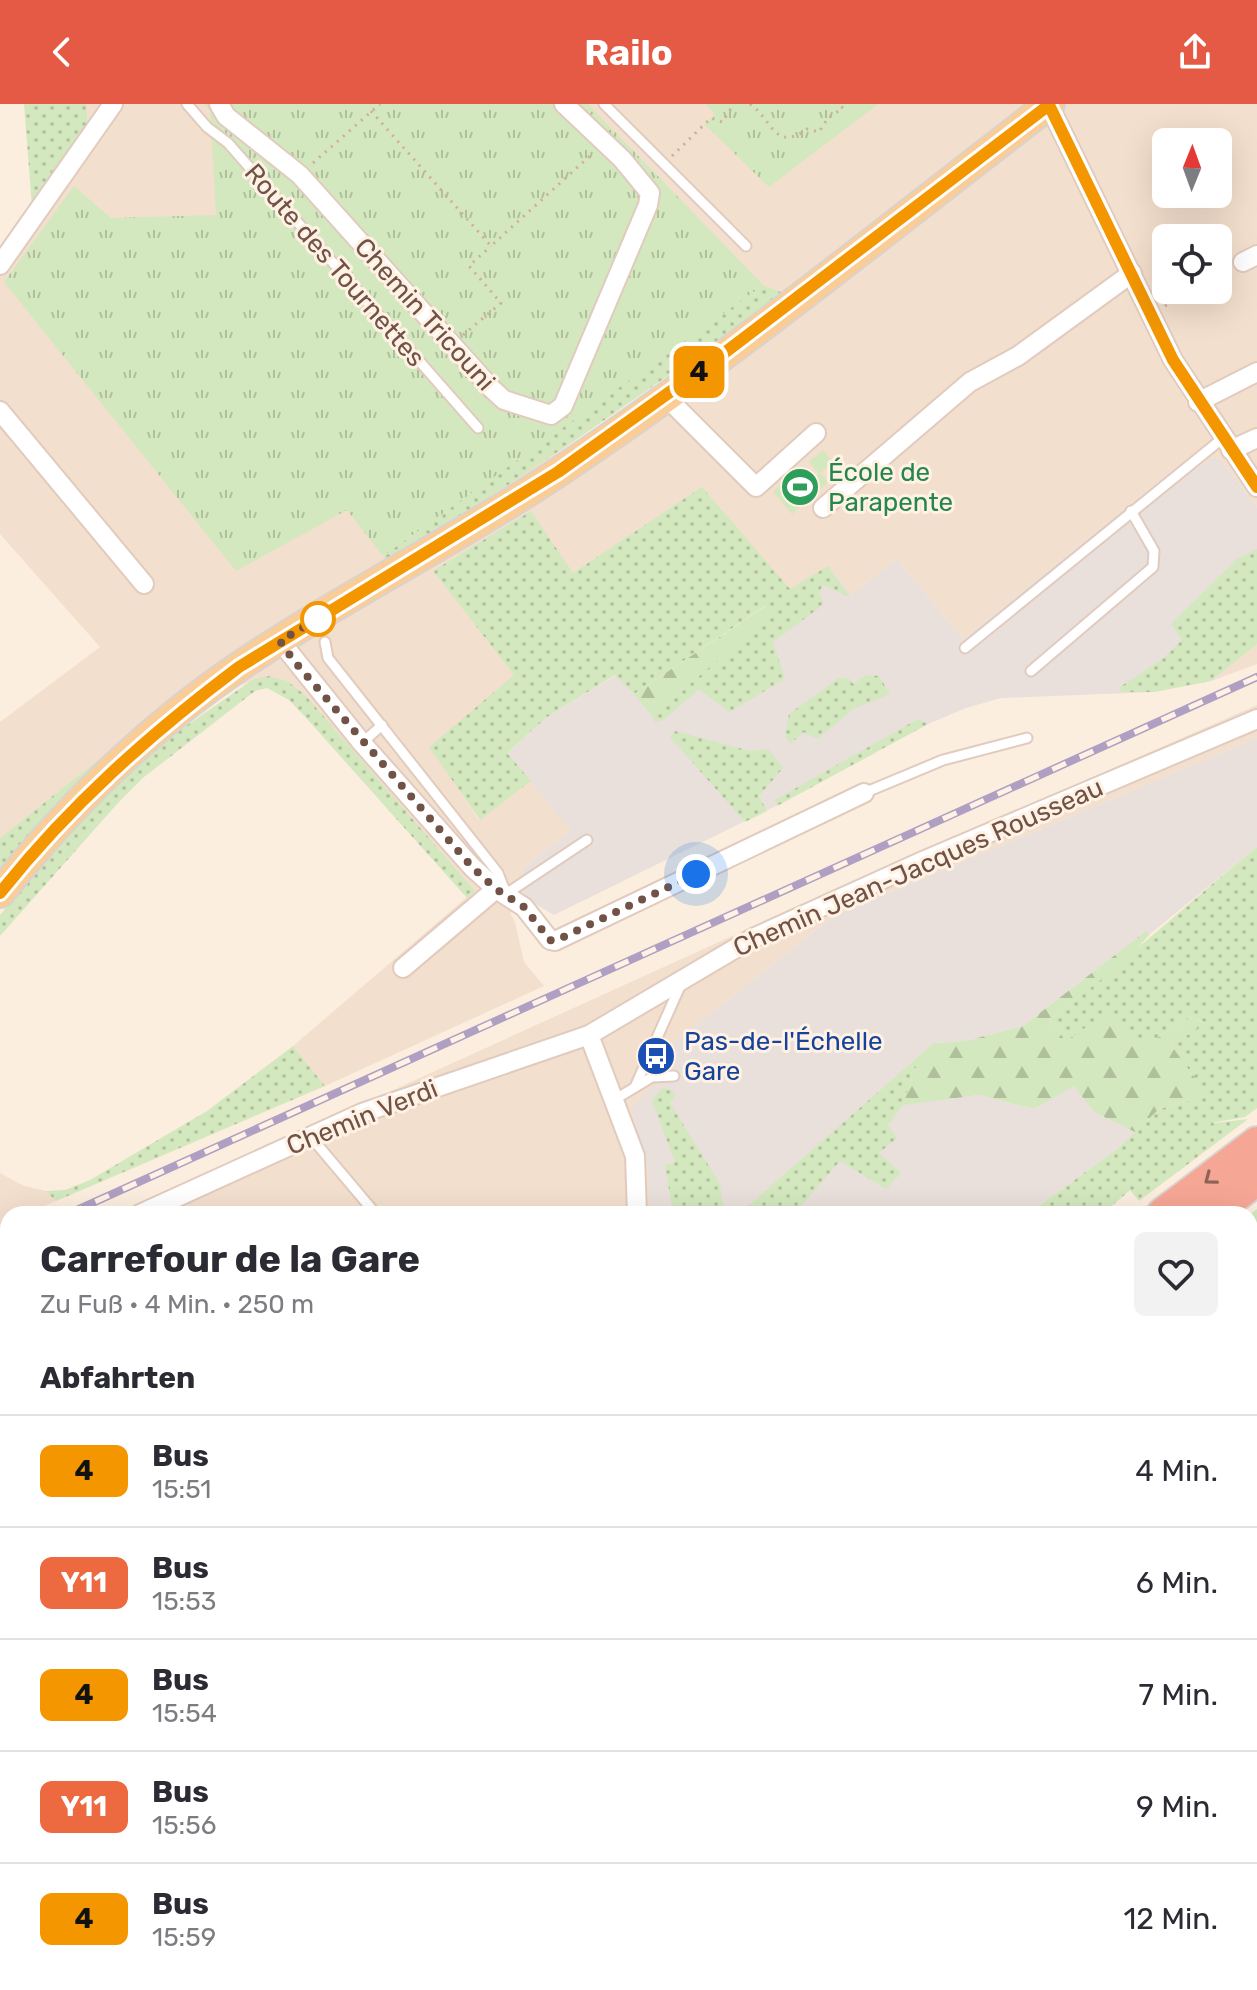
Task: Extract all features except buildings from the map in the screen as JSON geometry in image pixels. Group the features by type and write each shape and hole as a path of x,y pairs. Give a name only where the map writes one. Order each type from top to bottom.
{"highway":[{"path":"1174,1206 1257,1143"},
{"path":"1222,1206 1257,1179"}],"main road":[{"path":"0,893 68,813 131,753 239,667 528,492 665,396 1049,104"}],"street":[{"path":"0,265 113,104"},
{"name":"Chemin Tricouni","path":"219,104 226,116 300,175 504,400 551,415 563,406 648,205 650,193 605,142 564,104"},
{"path":"1049,104 1198,402 1257,487"},
{"path":"823,508 970,382 1018,356 1132,273"},
{"path":"1198,402 1257,372"},
{"path":"665,396 756,487 816,433"},
{"path":"0,411 144,584"},
{"path":"1227,444 1257,438"},
{"path":"280,641 362,743 501,892 524,907 544,936 555,941 864,793"},
{"name":"Chemin Jean-Jacques Rousseau","path":"589,1035 753,938 896,873 1257,719"},
{"path":"403,968 501,892"},
{"path":"589,1035 635,1156 637,1206"},
{"name":"Chemin Verdi","path":"157,1206 362,1113 589,1035"}],"lane":[{"path":"604,104 746,246"},
{"name":"Route des Tournettes","path":"185,105 228,143 478,428"},
{"path":"965,648 1131,511 1227,444"},
{"path":"1031,671 1153,567 1154,551 1131,511"},
{"path":"325,642 328,658 498,873 501,892 587,840"},
{"path":"362,743 382,725"},
{"path":"864,793 943,760 1027,738"},
{"path":"635,1087 683,978"},
{"path":"614,1100 652,1077 674,1076"},
{"path":"310,1136 369,1206"}],"path":[{"path":"300,175 380,104"},
{"path":"662,164 711,118 722,122 734,104"},
{"path":"750,104 773,131 787,137 797,137 807,129 819,132 828,118 851,104"},
{"path":"837,104 843,108"},
{"path":"371,111 491,246"},
{"path":"452,345 501,303 469,266 605,142"},
{"path":"1151,313 1167,304"}],"shaded area":[{"path":"86,104 1257,104 1257,507 1221,460 1212,457 1188,475 1179,465 963,639 897,559 851,595 790,590 702,488 573,573 433,571 515,676 430,747 479,820 531,781 571,830 523,868 524,907 510,913 524,962 544,986 325,1086 293,1046 474,891 269,676 158,713 0,838 0,722 100,647 0,534 0,256 89,129","holes":["782,293 620,412 503,492"]},
{"path":"1212,457 1221,460 1257,507 1257,644 1211,681 1154,692 1001,698 966,708 928,724 784,802 554,915 534,903 524,907 523,868 571,830 506,754 547,717 616,675 634,694 828,566 851,595 897,559 963,639 1179,465 1188,475"},
{"path":"1257,644 1257,664 1211,681"},
{"path":"1257,705 1257,738 834,916 673,1043 648,1070 655,1083 645,1151 650,1181 649,1206 138,1206 741,932"},
{"path":"1257,738 1257,847 1150,934 1146,931 1023,1026 966,1041 934,1043 914,1070 904,1104 979,1095 1034,1109 1074,1085 1094,1112 1135,1132 1117,1149 1039,1206 649,1206 648,1167 631,1108 655,1083 647,1070 673,1043 834,916"},
{"path":"0,1173 24,1186 46,1191 56,1201 44,1206 0,1206"}],"green space":[{"path":"24,104 86,104 89,129 32,207"},
{"path":"204,104 588,104 763,285 383,556 347,510 236,571 4,282 74,186 111,218 216,215 210,111"},
{"path":"705,104 878,104 769,187 704,124 715,114"},
{"path":"763,285 783,293 588,432 386,561 383,556"},
{"name":"École de Parapente","path":"823,450 834,463 820,473 828,482 792,514 773,492 800,468 812,481 819,474 809,462"},
{"path":"702,487 790,589 828,566 850,597 823,585 819,592 823,603 819,608 773,642 785,679 729,712 699,689 664,720 655,722 652,716 770,616 765,606 634,694 615,675 547,717 507,753 531,781 480,820 429,747 514,675 433,571 531,511 573,573"},
{"path":"1257,549 1257,644 1211,681 1154,692 1121,692 1120,687 1164,658 1182,640 1171,624 1237,559"},
{"path":"766,606 770,616 652,716 634,694"},
{"path":"867,675 879,676 890,694 855,708 817,739 804,732 790,744 785,735 789,714 839,678 850,679 853,684"},
{"path":"269,676 287,681 305,695 475,891 467,898 289,700 267,688 255,691 144,777 0,936 0,915 84,817 125,775 177,732 254,679"},
{"path":"918,719 928,724 777,806 775,800"},
{"path":"675,731 750,751 768,749 783,768 759,796 767,811 745,822 670,737"},
{"path":"127,737 72,788 0,869 0,838"},
{"path":"1257,847 1257,1108 1245,1117 1205,1124 1248,1119 1139,1201 1130,1190 1112,1206 1039,1206 1117,1149 1159,1109 1207,1096 1171,1045 1205,1023 1191,1017 1151,1042 1066,1041 1049,1020"},
{"path":"1146,931 1150,934 1128,959 1049,1020 1066,1041 1109,1011 1133,1041 1151,1042 1191,1017 1206,1024 1171,1045 1208,1096 1159,1109 1135,1132 1094,1112 1074,1086 1034,1109 979,1095 903,1105 914,1070 934,1043 966,1041 1023,1026"},
{"path":"934,1043 914,1070 903,1105 888,1125 897,1138 879,1153 901,1173 886,1189 840,1161 801,1206 748,1206"},
{"path":"293,1046 325,1086 56,1201 46,1191 65,1190 90,1180 207,1111"},
{"path":"662,1088 672,1090 676,1095 670,1103 720,1184 725,1206 672,1206 665,1165 675,1162 652,1101"}],"railway":[{"path":"86,1206 1257,677"}],"bus line":[{"name":"4","path":"0,893 68,813 159,728 205,692 280,641 518,499 600,443 723,354 1049,105 1173,360 1257,487"}],"place":[{"name":"École de Parapente","path":"800,487"},
{"name":"Pas-de-l'Échelle Gare","path":"656,1056"}],"route":[{"path":"318,619 323,616 280,641 294,661 472,867 486,882 524,907 544,936 555,941 696,874"}]}
